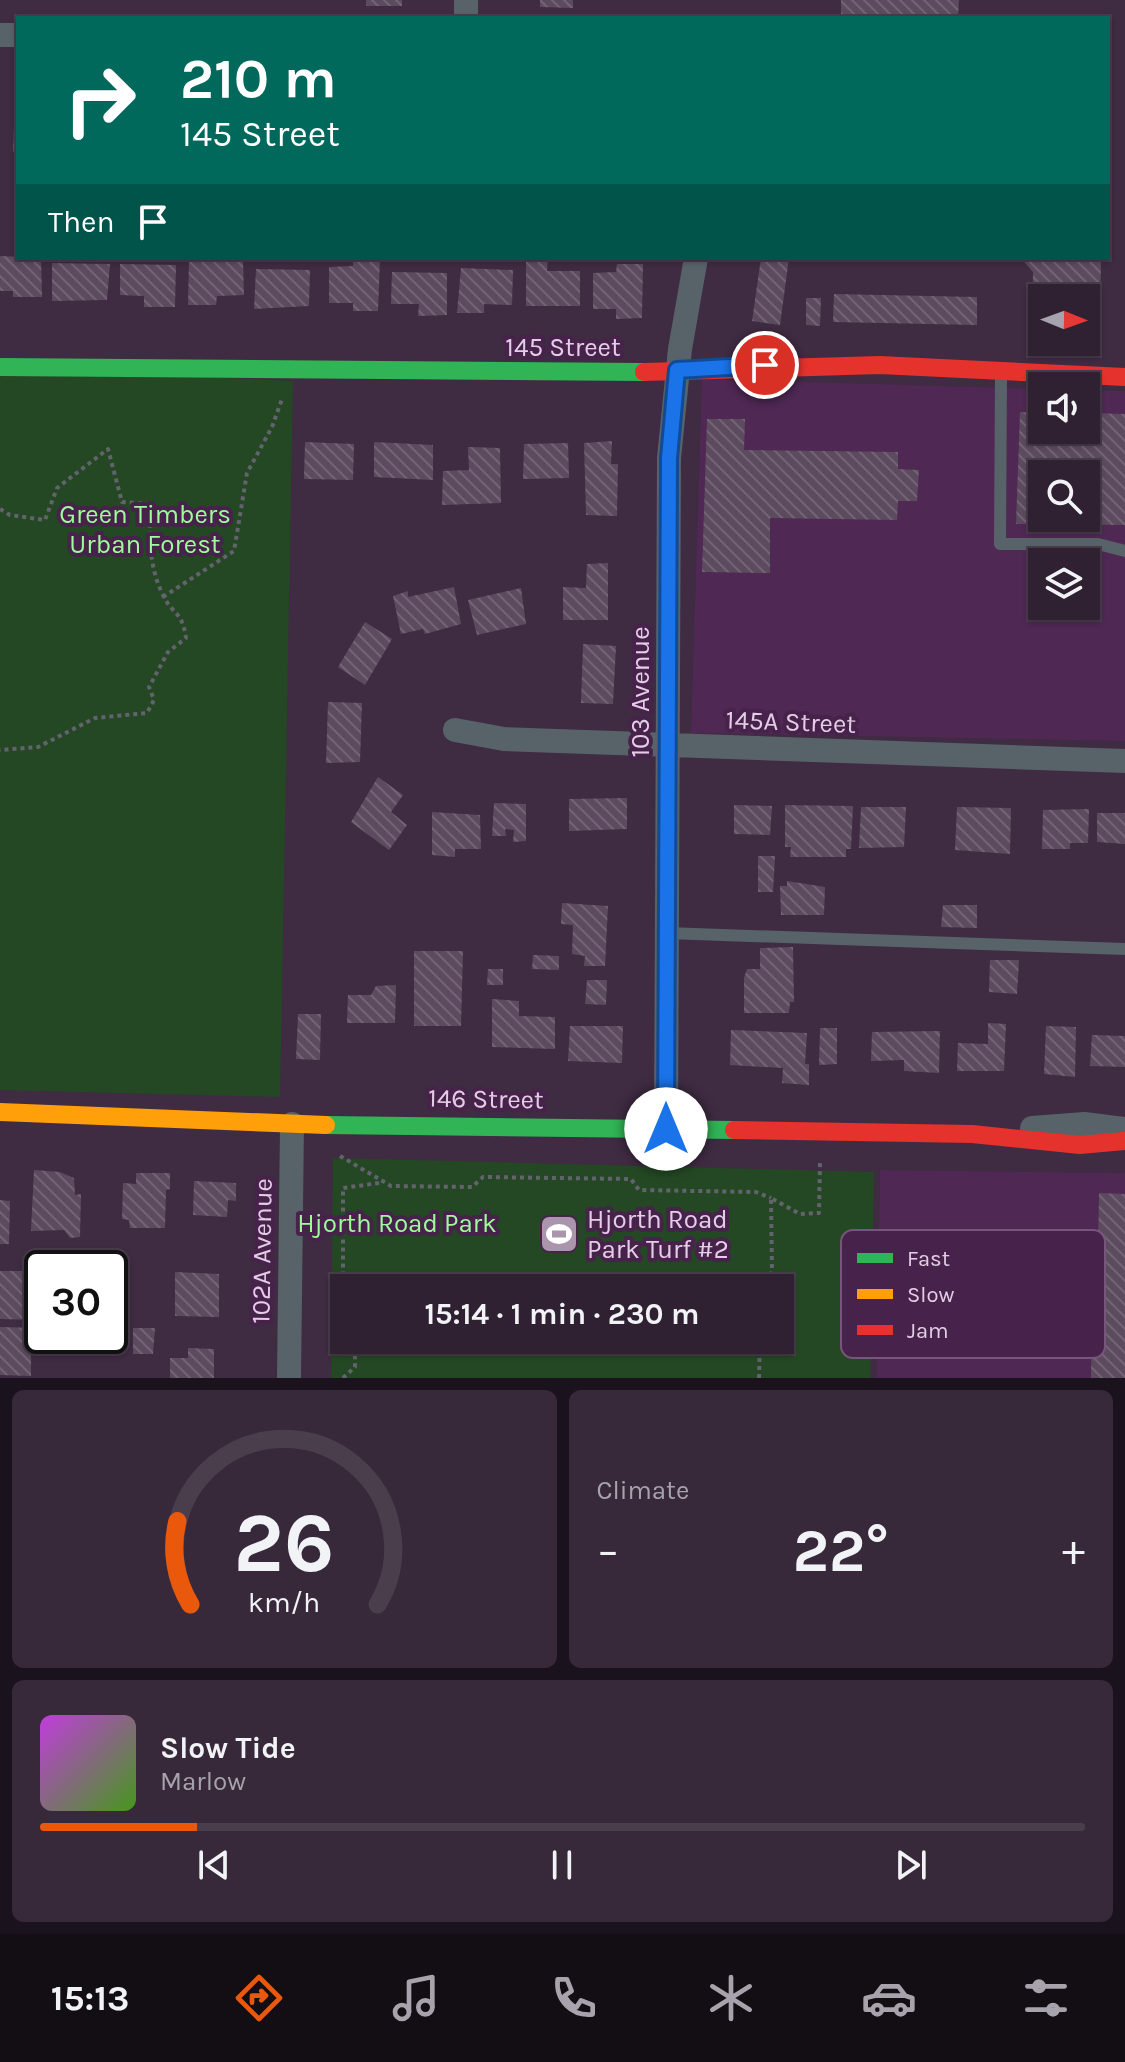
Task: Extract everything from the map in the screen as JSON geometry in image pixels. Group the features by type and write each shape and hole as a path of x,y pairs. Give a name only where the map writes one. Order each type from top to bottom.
{"street":[{"name":"103 Avenue","path":"666,1129 669,458 677,370 696,260"},
{"name":"145 Street","path":"0,367 636,373 736,365 1001,367 1125,377"},
{"name":"145A Street","path":"455,730 504,739 1125,761"},
{"name":"146 Street","path":"0,1112 292,1124 972,1134 1080,1145"},
{"name":"102A Avenue","path":"289,1378 292,1124"},
{"name":"146 Street","path":"972,1134 1084,1124 1119,1132"},
{"path":"1080,1145 1119,1132"}],"lane":[{"path":"1001,367 1000,544 1098,544 1125,551"},
{"path":"667,933 1125,949"}],"path":[{"path":"163,597 234,551 247,473 272,427 291,371"},
{"path":"0,509 10,515 45,520 57,488 108,449 122,502 150,504 149,554 163,597 183,618 186,638 168,652 149,687 154,700 147,713 95,718 38,747 0,750"},
{"path":"337,1155 391,1186 472,1187 483,1177 631,1179 639,1190 756,1192 800,1214 819,1213 820,1131"},
{"path":"344,1274 343,1188 381,1182"},
{"path":"770,1274 771,1198"},
{"path":"343,1378 355,1367 355,1354"},
{"path":"759,1378 760,1354"}],"shaded area":[{"path":"702,379 1028,389 1028,444 1100,444 1100,390 1125,391 1125,741 691,733"},
{"path":"880,1170 1125,1173 1125,1378 877,1378 877,1358 1105,1358 1105,1230 879,1230"}],"green space":[{"name":"Green Timbers Urban Forest","path":"0,368 293,381 280,1097 0,1090"},
{"name":"Hjorth Road Park","path":"333,1158 874,1172 873,1230 841,1230 841,1358 870,1358 870,1378 331,1378 331,1354 794,1354 794,1274 332,1274"}],"building":[{"path":"366,0 402,0 402,6 366,6"},
{"path":"540,0 573,0 573,8 540,7"},
{"path":"841,0 959,0 958,16 841,16"},
{"path":"15,100 16,152 13,152"},
{"path":"0,256 16,257 16,260 41,260 42,297 13,297 13,291 0,291"},
{"path":"189,260 243,261 244,295 217,296 216,305 188,305"},
{"path":"353,260 380,260 378,311 353,311 353,303 329,303 329,267 353,266"},
{"path":"526,260 548,260 547,271 580,271 580,306 526,306"},
{"path":"761,260 789,260 780,325 752,321"},
{"path":"1023,260 1101,260 1100,331 1100,284 1033,284 1033,272"},
{"path":"52,263 110,264 107,300 52,301"},
{"path":"120,264 176,265 175,307 144,307 144,296 120,295"},
{"path":"617,264 643,264 642,318 616,319 616,309 593,309 593,273 616,272"},
{"path":"461,268 513,270 512,305 484,304 484,313 457,313"},
{"path":"256,269 310,270 309,306 254,309"},
{"path":"392,272 447,273 447,315 418,316 419,304 391,304"},
{"path":"834,294 977,297 977,325 833,322"},
{"path":"806,298 821,298 820,326 806,325"},
{"path":"1020,412 1028,412 1028,444 1100,444 1100,413 1125,414 1125,525 1100,525 1100,460 1028,460 1028,524 1016,524"},
{"path":"707,419 745,419 744,450 898,452 898,469 919,470 917,501 898,501 897,520 770,518 770,573 702,572"},
{"path":"612,441 611,464 618,464 617,516 586,515 584,443"},
{"path":"305,442 354,444 353,480 304,479"},
{"path":"374,442 433,445 433,480 374,477"},
{"path":"568,443 569,478 523,479 524,444"},
{"path":"468,447 500,448 501,503 442,505 443,471 469,470"},
{"path":"608,563 608,620 563,620 563,587 586,588 587,564"},
{"path":"454,587 461,624 425,634 423,629 401,634 393,596 408,591 408,597"},
{"path":"521,588 526,624 477,635 468,600"},
{"path":"365,622 392,639 365,685 338,667"},
{"path":"583,644 616,646 613,704 581,703"},
{"path":"328,702 362,703 360,762 326,763"},
{"path":"378,777 403,795 391,812 407,825 389,850 351,822"},
{"path":"627,798 627,829 569,831 569,799"},
{"path":"494,803 526,804 526,841 513,842 514,830 505,829 506,836 492,836"},
{"path":"734,805 772,806 770,835 734,834"},
{"path":"785,805 853,806 851,849 846,849 846,857 790,857 791,847 785,847"},
{"path":"861,807 906,807 904,847 859,848"},
{"path":"957,807 1011,808 1010,854 955,850"},
{"path":"1089,809 1088,843 1070,843 1070,849 1042,849 1043,810"},
{"path":"432,812 480,815 481,849 455,849 455,857 432,855"},
{"path":"1097,813 1125,813 1125,844 1097,842"},
{"path":"758,856 775,856 773,892 758,892"},
{"path":"787,881 825,887 824,915 781,915 780,886 787,886"},
{"path":"562,903 608,906 605,966 584,966 585,956 572,954 573,925 561,924"},
{"path":"943,905 977,905 977,928 941,927"},
{"path":"793,947 794,1002 790,1002 789,1013 744,1013 744,978 747,969 760,969 760,948"},
{"path":"414,951 463,951 461,1026 414,1026"},
{"path":"533,955 559,956 559,970 532,969"},
{"path":"990,960 1019,960 1017,994 989,992"},
{"path":"488,969 503,969 503,985 487,985"},
{"path":"587,980 607,980 606,1005 585,1004"},
{"path":"396,985 395,1023 347,1023 348,995 371,995 376,986"},
{"path":"492,999 519,1001 519,1016 555,1017 555,1049 492,1047"},
{"path":"298,1014 321,1014 320,1060 296,1059"},
{"path":"988,1023 1006,1024 1004,1071 957,1071 958,1043 988,1044"},
{"path":"570,1026 623,1026 622,1063 568,1061"},
{"path":"1046,1026 1076,1027 1075,1077 1044,1074"},
{"path":"820,1028 837,1028 837,1064 819,1065"},
{"path":"731,1030 807,1033 805,1064 809,1064 809,1085 782,1083 783,1068 730,1065"},
{"path":"940,1031 939,1073 904,1071 904,1060 871,1061 872,1032"},
{"path":"1092,1035 1125,1036 1125,1067 1090,1066"},
{"path":"34,1170 60,1172 74,1178 75,1195 81,1194 80,1237 70,1238 64,1230 31,1231"},
{"path":"136,1173 170,1173 170,1189 166,1190 165,1228 130,1228 129,1220 122,1219 123,1183 136,1184"},
{"path":"194,1181 236,1183 236,1201 228,1200 227,1217 193,1215"},
{"path":"1099,1193 1125,1194 1125,1378 1091,1378 1091,1358 1105,1358 1105,1230 1098,1230"},
{"path":"0,1200 10,1201 9,1244 0,1244"},
{"path":"0,1271 24,1271 24,1320 0,1319"},
{"path":"175,1272 219,1274 219,1317 175,1316"},
{"path":"0,1327 24,1328 24,1354 31,1354 31,1376 0,1375"},
{"path":"133,1328 155,1328 153,1354 133,1354"},
{"path":"188,1348 214,1349 214,1378 170,1378 170,1358 188,1358"}],"traffic: fast":[{"path":"0,367 644,372"},
{"path":"326,1125 734,1130"}],"traffic: slow":[{"path":"0,1112 326,1125"}],"traffic: jam":[{"path":"644,372 880,365 1125,377"},
{"path":"734,1130 972,1134 1080,1145 1125,1141"}],"place":[{"name":"Hjorth Road Park Turf #2","path":"559,1234"}],"route":[{"path":"666,1129 669,458 677,370 765,365"}]}
